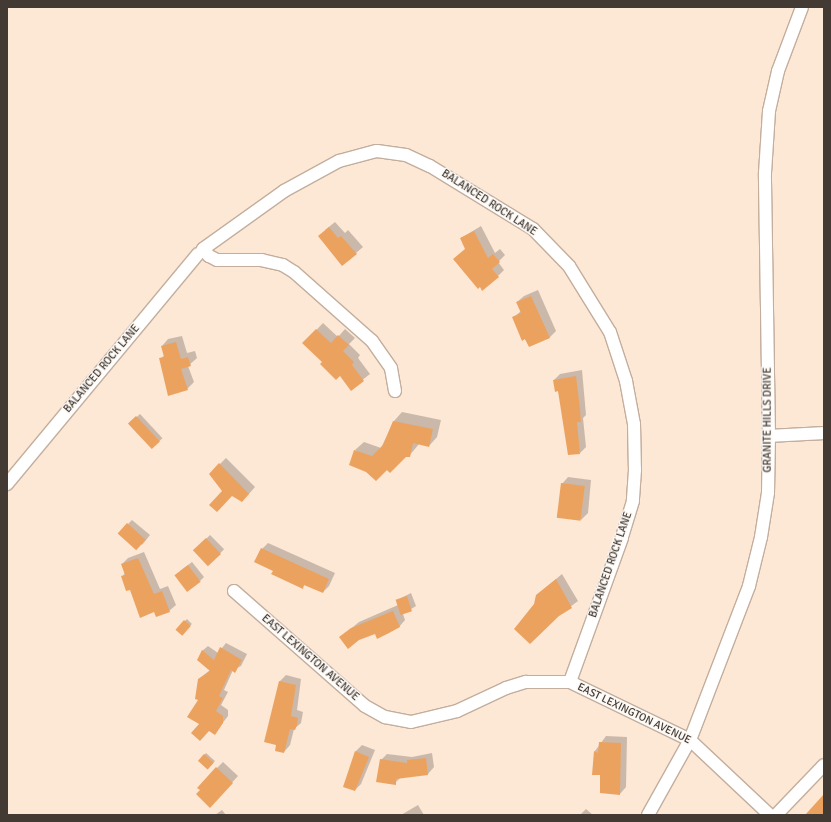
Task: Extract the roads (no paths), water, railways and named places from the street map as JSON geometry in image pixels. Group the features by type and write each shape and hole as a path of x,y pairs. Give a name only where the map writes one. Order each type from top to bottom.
{"street":[{"name":"GRANITE HILLS DRIVE","path":"648,815 690,740 749,586 761,537 768,493 769,436 765,173 769,119 778,71 802,7"},
{"name":"BALANCED ROCK LANE","path":"7,484 200,251 284,191 339,161 377,151 406,156 448,175 533,229 568,266 610,332 626,381 634,424 635,470 633,501 622,538 570,682"},
{"path":"200,251 217,260 262,260 283,265 294,272 372,341 391,368 394,391"},
{"path":"769,436 824,434"},
{"name":"EAST LEXINGTON AVENUE","path":"234,591 354,696 385,717 411,722 457,711 506,688 526,682 570,682 690,740 770,815"},
{"path":"776,815 824,765"}]}
